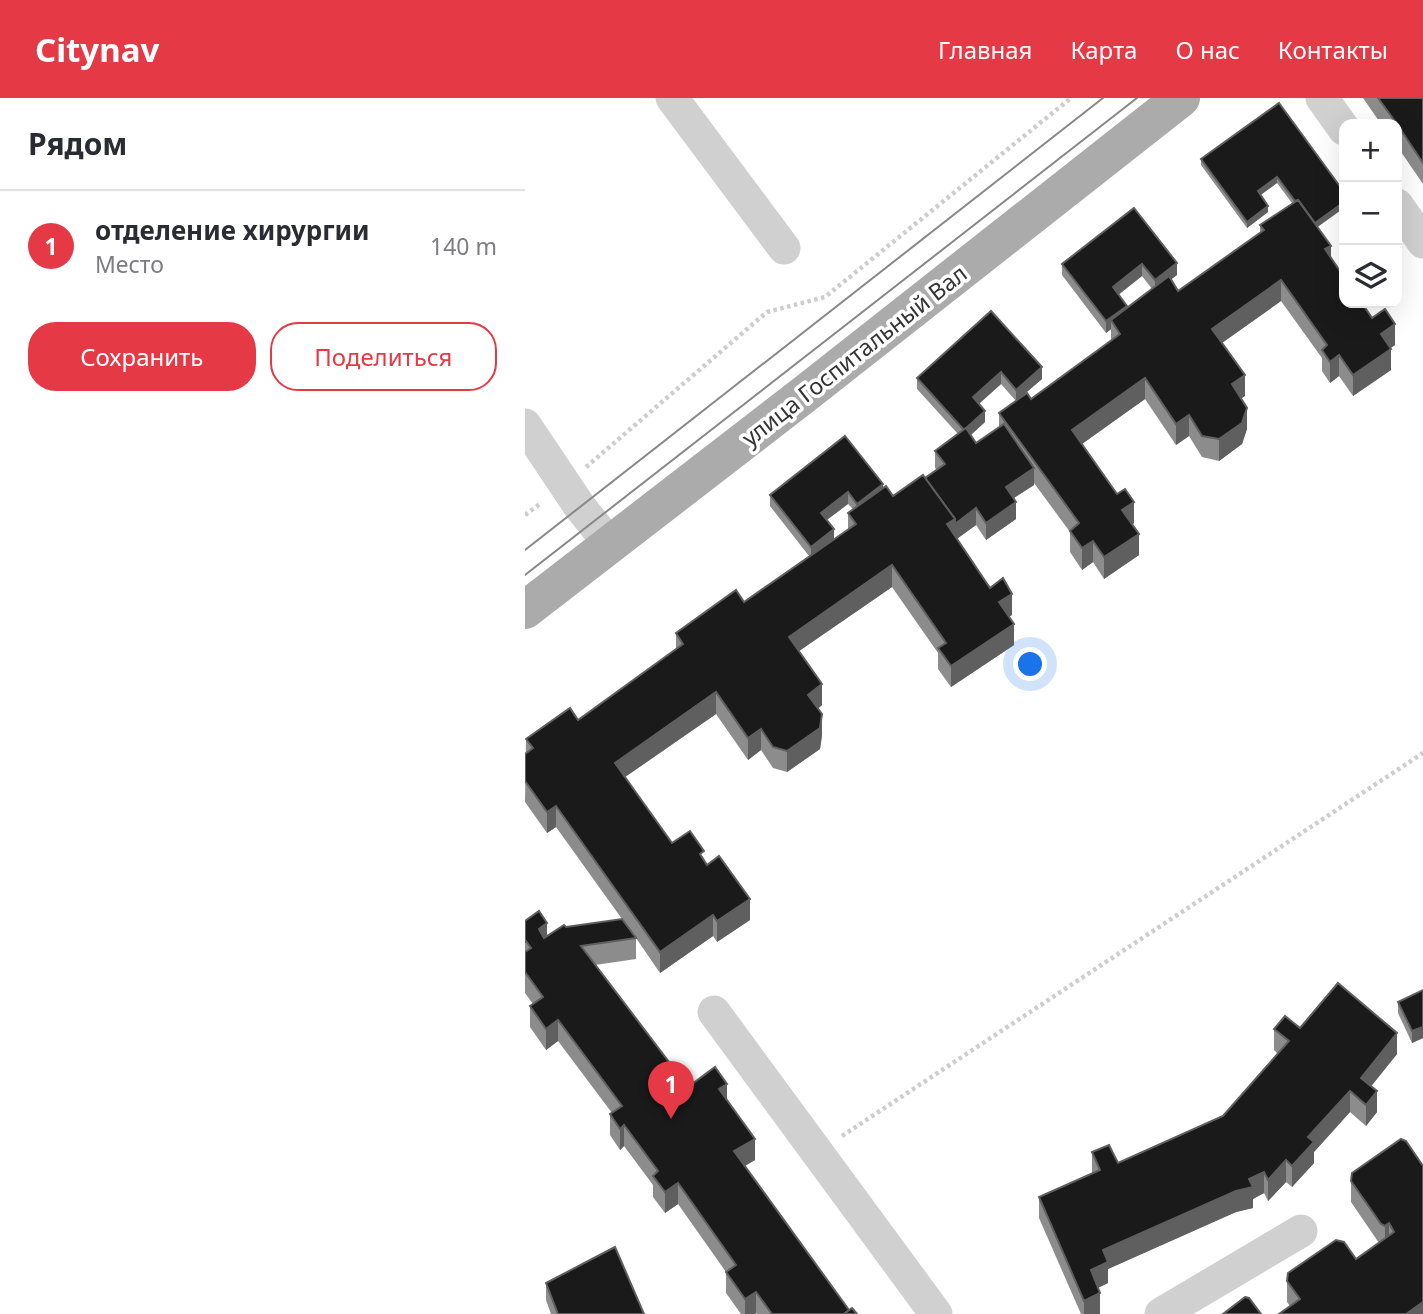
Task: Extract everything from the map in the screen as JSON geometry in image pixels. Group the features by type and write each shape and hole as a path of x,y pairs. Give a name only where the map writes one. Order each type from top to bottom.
{"main road":[{"name":"улица Госпитальный Вал","path":"525,610 1181,98"}],"lane":[{"path":"672,98 785,248"},
{"path":"1322,98 1339,122"},
{"path":"1402,212 1423,243"},
{"path":"525,425 565,485 610,544"},
{"path":"714,1012 936,1314"},
{"path":"1161,1314 1301,1231"}],"path":[{"path":"565,485 767,312 825,297 1071,98"},
{"path":"817,1152 1423,753"}],"building":[{"path":"1378,98 1423,98 1423,163 1402,132 1402,119 1393,119"},
{"path":"1279,103 1339,185 1339,206 1315,223 1277,177 1258,191 1268,206 1247,222 1201,159"},
{"path":"1298,200 1331,246 1325,249 1339,270 1339,308 1365,308 1372,318 1385,309 1395,324 1381,334 1391,349 1353,375 1339,355 1330,362 1322,350 1327,345 1281,280 1212,329 1245,375 1232,384 1247,408 1242,423 1219,439 1202,436 1189,415 1176,424 1145,378 1072,430 1117,494 1125,489 1134,502 1122,510 1139,534 1104,557 1093,541 1082,548 1070,531 1079,523 999,413 1027,393 1031,399 1120,334 1111,320 1169,276 1178,291 1264,230 1260,225"},
{"path":"1134,208 1177,263 1155,280 1142,264 1113,287 1127,306 1106,321 1062,264"},
{"path":"991,311 1042,367 1016,390 1001,372 973,397 985,411 964,430 917,378"},
{"path":"1004,424 1034,468 1006,487 1016,502 986,523 976,508 955,524 955,519 925,478 945,464 935,451 966,428 976,443"},
{"path":"845,436 883,484 857,504 848,492 821,513 834,529 811,547 770,495"},
{"path":"923,475 955,519 947,524 990,588 1003,578 1012,594 999,602 1014,624 951,666 938,648 946,643 892,565 789,637 822,684 808,695 822,714 820,728 787,751 773,747 761,729 748,738 716,692 615,763 672,843 690,831 704,851 700,854 707,865 719,856 750,899 717,921 713,915 660,952 556,806 547,812 525,781 525,754 533,748 526,739 570,708 578,720 683,644 676,633 736,590 744,602 856,524 848,513 886,486 893,496"},
{"path":"539,911 547,923 539,929 544,938 564,925 566,927 622,919 636,938 581,946 688,1087 715,1067 727,1084 719,1089 755,1139 734,1151 849,1310 844,1314 772,1314 756,1292 745,1299 726,1272 736,1265 678,1183 665,1192 653,1176 658,1171 624,1125 620,1129 610,1114 622,1106 558,1020 546,1029 530,1006 543,997 525,972 525,952 531,948 525,942 525,921"},
{"path":"1338,983 1397,1033 1361,1078 1377,1091 1366,1105 1350,1091 1308,1137 1314,1142 1292,1166 1286,1160 1268,1180 1264,1172 1249,1179 1253,1187 1236,1191 1103,1250 1108,1262 1091,1270 1100,1293 1084,1301 1039,1197 1100,1170 1092,1152 1109,1145 1118,1163 1223,1116 1289,1041 1274,1029 1285,1016 1300,1028"},
{"path":"1423,990 1423,1027 1412,1031 1398,1002"},
{"path":"1401,1139 1406,1141 1423,1166 1423,1302 1406,1314 1279,1314 1300,1299 1287,1281 1288,1273 1336,1240 1344,1242 1356,1259 1394,1232 1389,1223 1385,1226 1381,1224 1351,1181 1352,1173"},
{"path":"615,1247 644,1314 558,1314 546,1283"},
{"path":"1245,1297 1249,1298 1261,1314 1223,1314"},
{"path":"852,1308 857,1314 844,1314"}],"tram line":[{"path":"525,550 1103,98"},
{"path":"525,575 1137,98"}],"place":[{"name":"отделение хирургии","path":"671,1119"}]}
